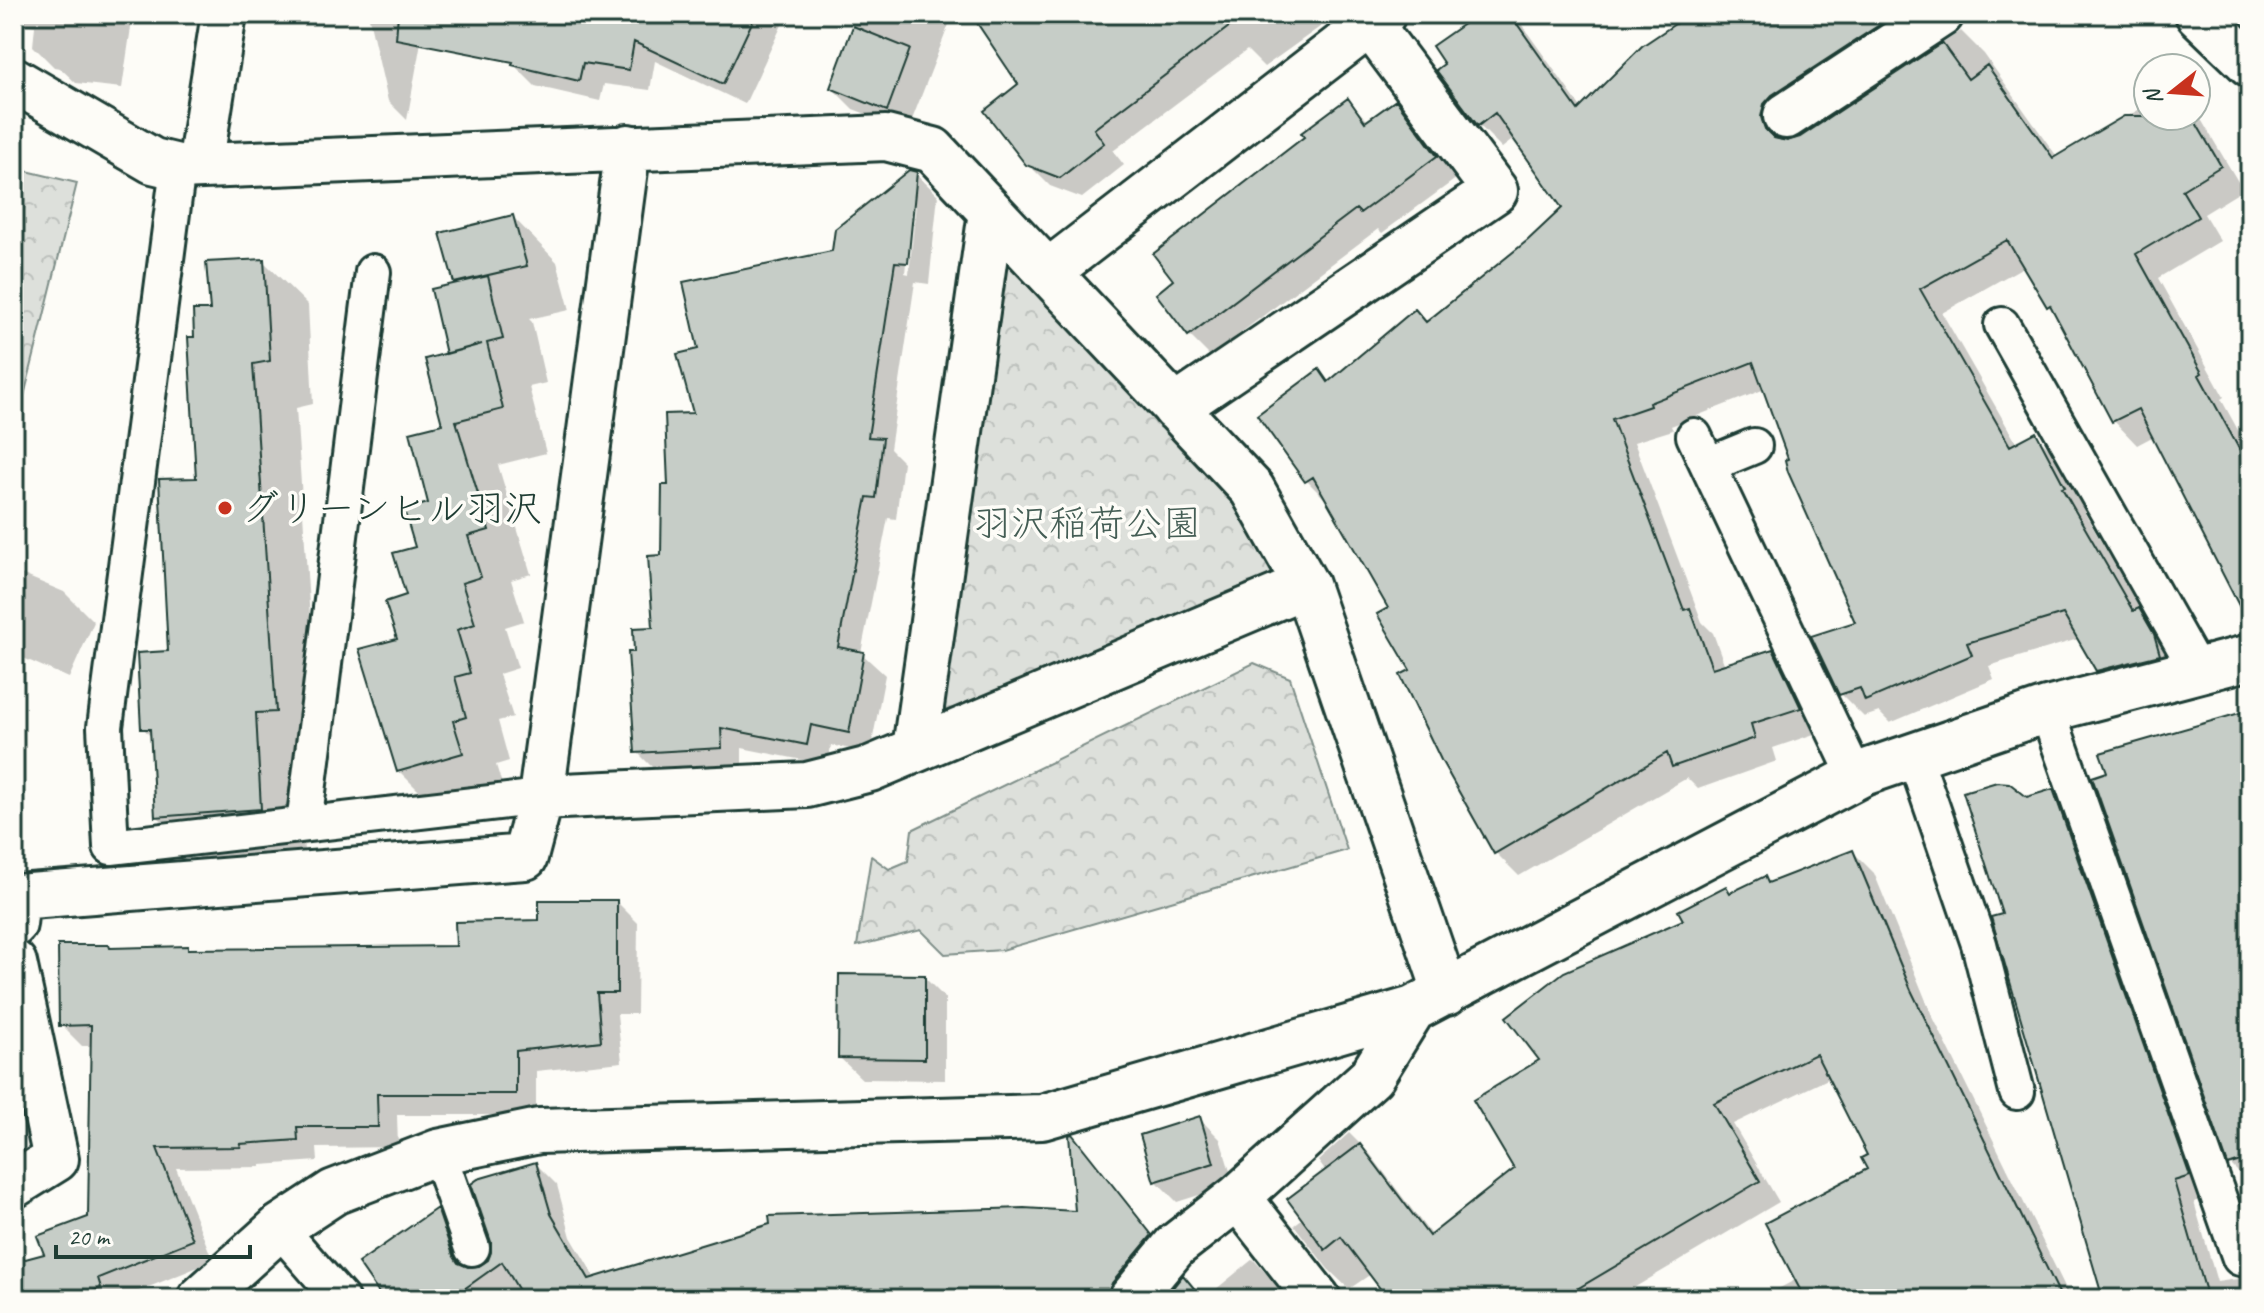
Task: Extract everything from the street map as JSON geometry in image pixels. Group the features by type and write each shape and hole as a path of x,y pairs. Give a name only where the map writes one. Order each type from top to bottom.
{"street":[{"path":"189,166 224,14"},
{"path":"1786,116 1941,14"},
{"path":"2198,14 2250,64"},
{"path":"1048,272 1376,19 1495,191 1175,408"},
{"path":"14,80 153,161 189,166 886,138 933,150 1252,489 1306,585 1429,1001"},
{"path":"15,906 525,857 541,797 628,147"},
{"path":"915,749 991,212"},
{"path":"541,797 807,785 870,769 1306,585"},
{"path":"200,1299 279,1228 334,1192 438,1152 539,1131 1042,1117 1429,1001 1856,777 2047,710 2250,657"},
{"path":"14,963 56,1159 14,1185"},
{"path":"1131,1299 1175,1246 1238,1197 1371,1077 1429,1001"},
{"path":"1238,1197 1318,1299"}],"lane":[{"path":"189,166 105,727 111,847 541,797"},
{"path":"304,824 373,272"},
{"path":"2002,325 2197,670"},
{"path":"1754,446 1701,450 1856,777"},
{"path":"2047,710 2240,1258"},
{"path":"1914,755 1979,944 2017,1092"},
{"path":"438,1152 472,1248"},
{"path":"279,1228 341,1299"}],"green space":[{"path":"14,168 77,183 14,436"},
{"name":"羽沢稲荷公園","path":"1005,262 1155,417 1231,501 1282,574 932,717"},
{"path":"1254,663 1290,678 1347,850 1002,950 945,954 921,930 857,946 871,856 889,869 908,861 912,830"}],"building":[{"path":"398,14 756,14 723,84 634,42 629,70 583,63 579,81 512,65 513,62 396,39"},
{"path":"971,14 1246,14 1094,129 1104,143 1060,178 1026,165 984,111 1018,84"},
{"path":"1478,14 1510,14 1578,110 1642,46 1690,14 1896,14 1772,95 1764,104 1761,117 1765,129 1774,138 1787,141 1800,137 1942,43 1968,79 1987,65 2053,158 2124,116 2132,116 2132,132 2201,132 2221,166 2182,190 2198,217 2136,254 2202,373 2199,375 2250,469 2250,627 2138,409 2112,422 2050,305 2047,307 2007,240 1920,289 2010,446 2036,432 2065,487 2062,488 2133,611 2139,608 2154,634 2160,655 2096,671 2063,614 1967,643 1972,655 1865,701 1860,688 1839,695 1811,636 1855,622 1788,472 1785,460 1788,459 1753,362 1612,419 1684,610 1690,608 1712,668 1773,649 1801,708 1751,724 1755,738 1672,767 1667,753 1494,854 1441,760 1400,675 1410,670 1377,614 1388,608 1313,477 1305,482 1257,415 1319,369 1328,382 1415,309 1426,322 1528,240 1562,208 1495,113 1478,126 1436,70 1444,64 1432,46"},
{"path":"853,26 910,49 887,111 830,88"},
{"path":"1348,98 1365,122 1396,100 1437,156 1360,213 1356,209 1188,336 1156,294 1173,280 1153,254 1304,137 1301,133"},
{"path":"909,170 917,172 908,263 895,262 868,437 883,438 876,498 867,497 838,647 864,652 849,733 811,725 807,745 721,728 722,748 635,753 628,652 634,652 633,628 653,627 648,556 661,555 662,485 668,485 665,414 693,413 677,354 698,349 683,282 832,251 835,229"},
{"path":"513,215 527,266 454,283 440,233"},
{"name":"グリーンヒル羽沢","path":"264,259 270,361 253,364 276,712 256,713 261,809 155,817 150,729 141,729 137,653 168,651 159,479 196,478 188,337 194,337 193,310 210,310 206,262"},
{"path":"488,276 503,339 487,343 503,409 456,421 489,530 468,536 481,577 462,583 475,624 457,630 470,673 455,677 466,717 453,721 463,753 397,772 359,649 397,639 385,602 406,595 393,553 415,547 404,510 428,503 410,432 442,424 425,359 446,354 431,289"},
{"path":"2250,710 2250,1158 2228,1165 2092,777 2107,772 2100,753"},
{"path":"1997,782 2009,783 2027,797 2053,789 2190,1176 2174,1181 2208,1299 2103,1299 1991,917 2002,914 1963,792"},
{"path":"1853,850 1911,990 2062,1299 1805,1299 1765,1223 1867,1169 1861,1158 1867,1155 1816,1054 1714,1103 1760,1181 1560,1299 1388,1299 1341,1237 1325,1250 1287,1199 1360,1144 1429,1236 1514,1169 1473,1100 1539,1060 1506,1017 1564,972 1683,920 1678,911 1726,886 1730,893 1765,876 1768,883"},
{"path":"539,900 617,900 617,993 597,993 601,1041 516,1051 516,1094 377,1094 378,1127 297,1127 298,1140 240,1144 241,1147 157,1148 193,1240 98,1278 101,1288 70,1299 14,1299 14,1262 44,1254 37,1236 88,1217 91,1025 59,1026 58,945 109,945 110,948 188,946 188,949 456,946 455,922 539,920"},
{"path":"839,974 925,975 925,1059 838,1058"},
{"path":"1200,1116 1214,1163 1154,1182 1140,1135"},
{"path":"1072,1134 1152,1235 1112,1283 1107,1299 524,1299 502,1262 450,1299 383,1299 358,1263 437,1208 458,1263 468,1267 479,1266 488,1260 491,1242 471,1184 478,1179 536,1162 551,1214 589,1279 770,1224 769,1216 1024,1208 1075,1211 1069,1135"},
{"path":"1183,1275 1203,1299 1164,1299"}],"place":[{"name":"グリーンヒル羽沢","path":"225,508"}]}
